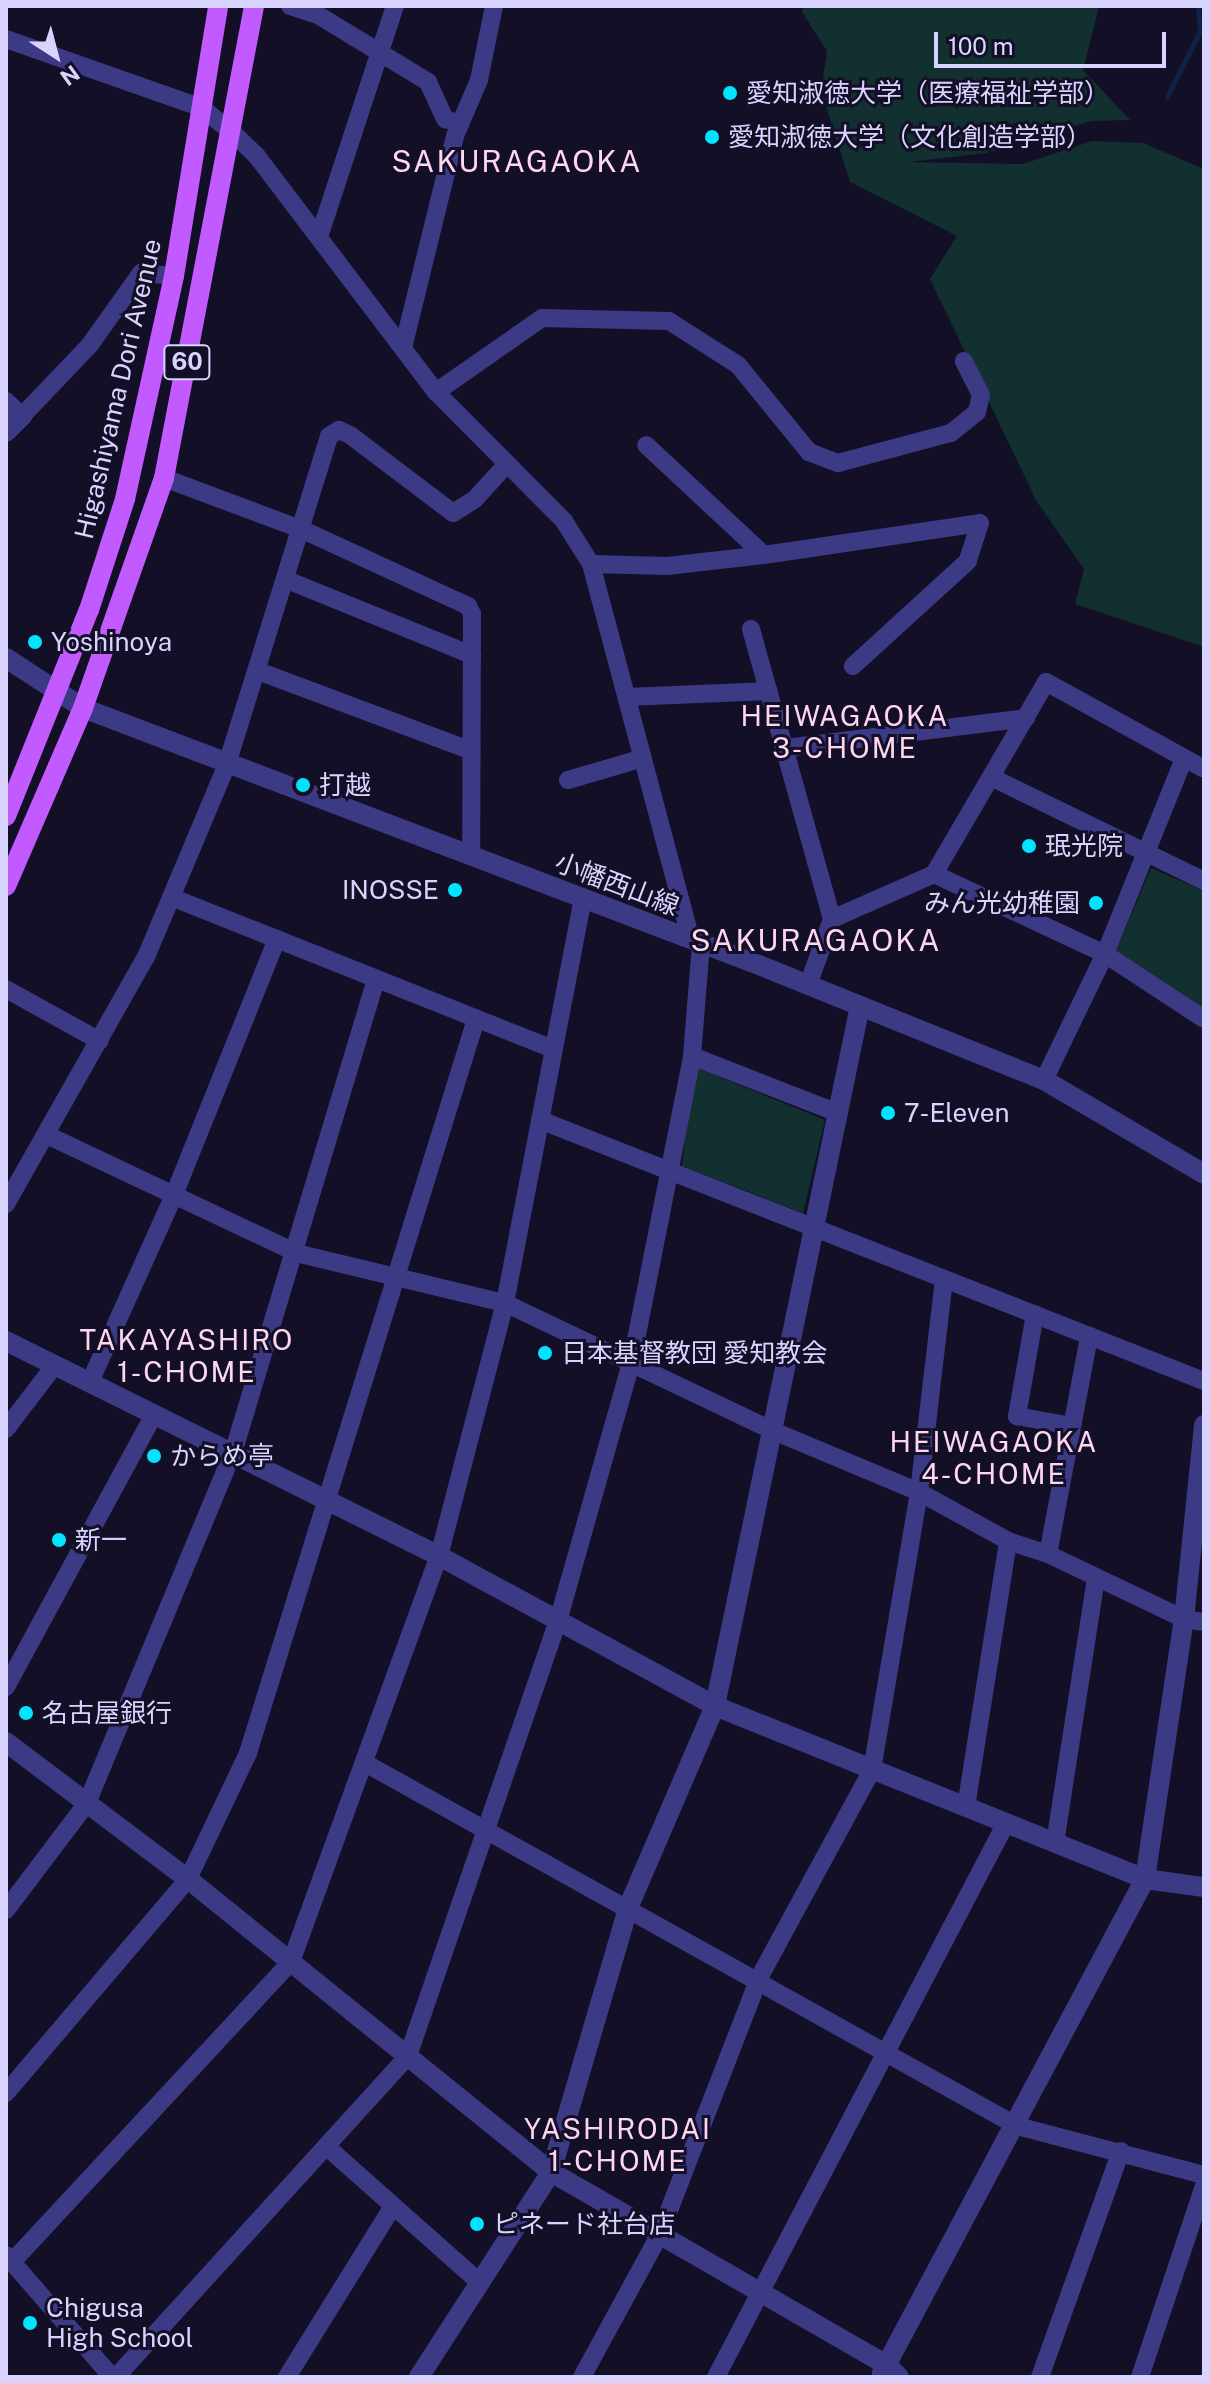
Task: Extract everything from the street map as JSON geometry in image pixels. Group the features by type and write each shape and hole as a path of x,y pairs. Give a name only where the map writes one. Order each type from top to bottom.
{"main road":[{"name":"Higashiyama Dori Avenue","path":"6,816 55,694 125,499 174,276 218,6"},
{"name":"60","path":"6,886 83,708 164,478 233,133 254,6"}],"street":[{"path":"290,6 318,15 428,82 445,119 460,124"},
{"path":"319,237 395,6"},
{"path":"403,348 460,124 479,80 494,6"},
{"path":"6,39 202,108 233,133 319,237 436,392 505,466 564,521 591,564 696,941 692,1056 632,1360 558,1621 408,2056 114,2377 9,2258 291,1962 439,1556 505,1303 583,898"},
{"path":"6,432 89,346 136,277 141,273 174,276"},
{"path":"436,392 542,318 669,321 738,365 809,452 838,463 951,433 977,412 981,395 964,361"},
{"path":"6,401 22,416"},
{"path":"6,1204 49,1136 100,1041 171,897 227,764 303,530 323,446 339,430 453,513 475,499 505,466"},
{"path":"646,445 764,555"},
{"path":"164,478 303,530 468,606 472,655 471,856"},
{"path":"591,564 667,566 980,523 968,561 853,666"},
{"path":"287,580 472,655"},
{"path":"751,629 832,919 808,985"},
{"name":"小幡西山線","path":"6,658 55,694 83,708 696,941 1044,1080 1204,1174"},
{"path":"258,671 472,751"},
{"path":"832,919 934,874 1046,682 1204,769"},
{"path":"627,697 769,691"},
{"path":"786,748 1026,718"},
{"path":"568,780 643,758"},
{"path":"1044,1080 1105,954 1184,758"},
{"path":"991,777 1146,856 1204,881"},
{"path":"934,874 1105,954 1204,1019"},
{"path":"171,897 553,1049"},
{"path":"90,1382 174,1195 277,939"},
{"path":"6,1910 87,1803 233,1453 296,1253 376,979"},
{"path":"6,989 100,1041"},
{"path":"419,2377 551,2172 628,1908 715,1706 860,1006"},
{"path":"6,2093 188,1879 248,1753 329,1503 393,1280 476,1019"},
{"path":"692,1056 838,1113"},
{"path":"540,1120 1204,1381"},
{"path":"49,1136 296,1253 393,1280 505,1303 632,1360 771,1430 919,1492 1008,1541 1048,1554 1194,1620"},
{"path":"582,2377 659,2236 759,1978 872,1770 919,1492 944,1279"},
{"path":"1035,1314 1017,1416 1072,1426"},
{"path":"1048,1554 1089,1336"},
{"path":"6,1341 439,1556 715,1706 1145,1879 1204,1887"},
{"path":"6,1429 55,1365"},
{"path":"6,1687 154,1414"},
{"path":"6,1742 188,1879 551,2172 763,2294 889,2373 1145,1879 1194,1620 1204,1425"},
{"path":"966,1807 1008,1541"},
{"path":"1055,1843 1096,1578"},
{"path":"365,1763 759,1978 1017,2126 1204,2175"},
{"path":"716,2377 763,2294 884,2051 1006,1823"},
{"path":"327,2147 480,2283"},
{"path":"1040,2377 1121,2151"},
{"path":"1140,2377 1204,2186"},
{"path":"287,2377 393,2206"}],"green space":[{"path":"804,6 1099,6 1083,70 1130,120 1091,121 987,153 909,162 1023,164 1092,141 1143,143 1204,169 1204,647 1075,604 1084,569 1037,502 930,279 957,236 850,182 821,91 827,51 802,12"},
{"path":"1151,868 1204,891 1204,1009 1116,951"},
{"path":"693,1066 825,1120 803,1213 682,1166"}],"waterway":[{"path":"1167,97 1200,31 1198,6"}],"place":[{"name":"愛知淑徳大学（医療福祉学部）","path":"730,93"},
{"name":"愛知淑徳大学（文化創造学部）","path":"712,137"},
{"name":"Yoshinoya","path":"35,642"},
{"name":"打越","path":"303,785"},
{"name":"珉光院","path":"1029,846"},
{"name":"INOSSE","path":"455,890"},
{"name":"みん光幼稚園","path":"1096,903"},
{"name":"7-Eleven","path":"888,1113"},
{"name":"日本基督教団 愛知教会","path":"545,1353"},
{"name":"からめ亭","path":"154,1456"},
{"name":"新一","path":"59,1540"},
{"name":"名古屋銀行","path":"26,1713"},
{"name":"ピネード社台店","path":"477,2224"},
{"name":"Chigusa High School","path":"30,2323"}],"district":[{"name":"SAKURAGAOKA","path":"517,161"},
{"name":"HEIWAGAOKA 3-CHOME","path":"845,732"},
{"name":"SAKURAGAOKA","path":"816,940"},
{"name":"TAKAYASHIRO 1-CHOME","path":"187,1356"},
{"name":"HEIWAGAOKA 4-CHOME","path":"994,1458"},
{"name":"YASHIRODAI 1-CHOME","path":"618,2145"}]}
